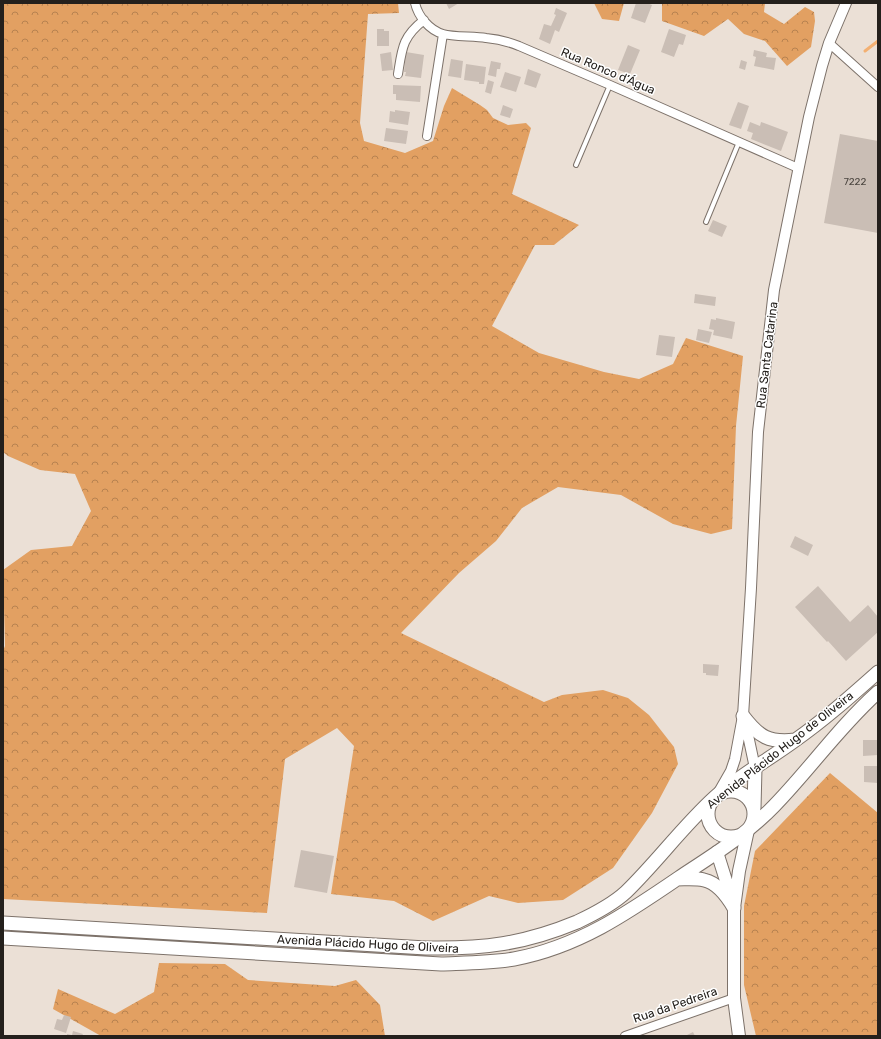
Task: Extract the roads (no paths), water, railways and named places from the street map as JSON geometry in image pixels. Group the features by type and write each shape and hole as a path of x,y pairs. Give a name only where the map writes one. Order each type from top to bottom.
{"main road":[{"name":"Avenida Plácido Hugo de Oliveira","path":"3,923 426,948 482,948 513,943 561,928 587,917 624,893 688,824 716,797 796,740 845,701 878,672"},
{"name":"Avenida Plácido Hugo de Oliveira","path":"3,938 441,964 492,961 536,954 593,932 631,910 748,830 774,805 846,723 878,692"},
{"path":"744,716 758,733 772,740 782,742 796,740"},
{"name":"Rua Santa Catarina","path":"754,810 755,768"},
{"path":"734,908 717,852 709,820 709,808 716,797 722,793 735,791 742,793 748,798 752,803 754,810 754,817 748,830 739,871 734,908 734,998 738,1036"},
{"path":"709,820 712,827 723,835 730,837 737,836 748,830"},
{"path":"677,879 704,880 713,884 726,894 734,908"}],"street":[{"name":"Rua Ronco d’Água","path":"415,3 417,11 424,20 432,28 443,34 505,41 610,85 798,168"},
{"name":"Rua Santa Catarina","path":"716,797 735,759 744,716 752,580 758,432 774,290 809,117 829,44 846,3"},
{"path":"398,74 402,50 406,39 414,28 424,20"},
{"path":"427,136 443,34"},
{"path":"829,44 878,87"},
{"name":"Rua Santa Catarina","path":"744,716 755,768"},
{"name":"Rua da Pedreira","path":"625,1036 734,998"}],"lane":[{"path":"576,165 610,85"},
{"path":"706,222 740,142"}],"waterway":[{"path":"865,51 878,41"}]}
